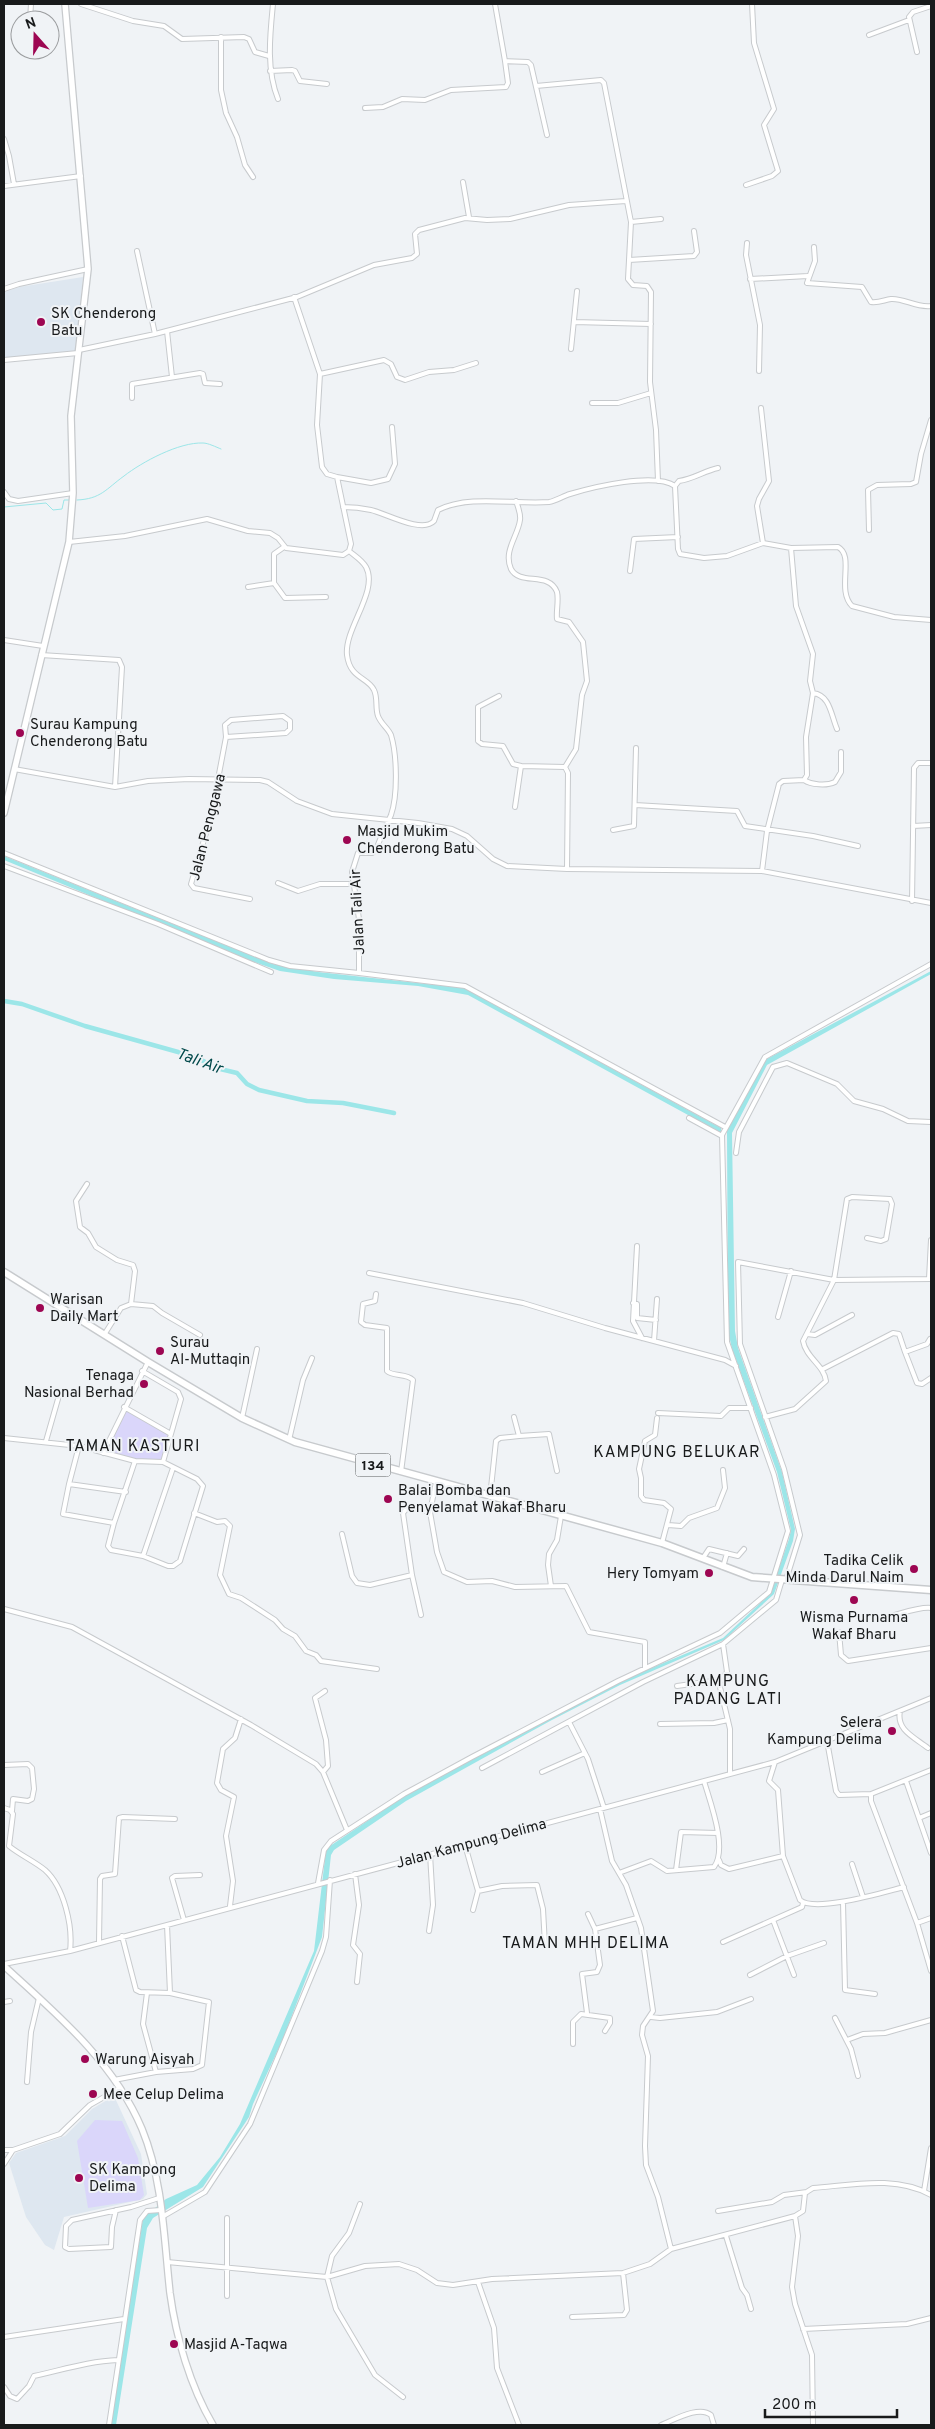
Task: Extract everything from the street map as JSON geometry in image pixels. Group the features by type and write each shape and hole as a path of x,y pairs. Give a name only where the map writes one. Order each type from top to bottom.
{"main road":[{"name":"134","path":"4,1272 242,1418 289,1440 662,1543 752,1577 931,1590"}],"street":[{"path":"4,813 69,542 73,493 71,416 88,269 65,4"},
{"path":"81,4 133,21 164,26 182,39 221,37 249,39 255,52 269,56"},
{"path":"274,4 269,56 270,70 278,99"},
{"path":"365,108 383,107 402,99 425,100 451,90 506,87 508,83 495,4"},
{"path":"746,185 776,174 778,171 764,125 774,110 754,44 752,4"},
{"path":"917,52 909,20 913,12 931,6"},
{"path":"869,35 909,20"},
{"path":"221,37 221,90 226,113 237,137 245,166 253,177"},
{"path":"505,61 530,63 547,136"},
{"path":"270,70 292,70 296,71 300,82 327,84"},
{"path":"536,86 603,81 621,177 627,194 626,201 631,222 628,274 630,283 647,286 651,292 651,393 655,410 658,481"},
{"path":"4,139 14,184"},
{"path":"4,186 81,176"},
{"path":"463,182 469,217"},
{"path":"4,360 78,352 167,331 294,297 374,265 416,256 418,250 415,234 419,230 469,217 487,220 510,219 570,205 626,201"},
{"path":"631,222 661,219"},
{"path":"629,260 694,256 697,252 694,231"},
{"path":"747,243 746,254 750,280 760,324 759,371"},
{"path":"814,247 815,261 807,283 862,287 871,302 882,303 892,299 921,307 931,306"},
{"path":"137,250 155,334"},
{"path":"4,289 88,269"},
{"path":"750,280 808,276"},
{"path":"571,349 577,291"},
{"path":"294,297 320,374 317,427 322,467 326,473 337,477 371,483 388,479 395,464 392,427"},
{"path":"574,322 651,324"},
{"path":"167,331 172,378"},
{"path":"320,374 384,360 391,364 397,376 405,380 429,372 454,370 476,363"},
{"path":"132,398 132,384 201,373 205,383 220,384"},
{"path":"592,404 618,403 651,393"},
{"path":"761,408 769,481 758,499 763,543"},
{"path":"870,530 868,490 877,485 911,484 916,482 921,454 931,420"},
{"path":"718,468 705,472 699,477 679,481 675,486 678,551 680,554 705,558 727,556 763,543 792,548 830,546 841,549 846,570 844,594 852,606 894,617 931,620"},
{"path":"326,597 285,598 274,583 274,554 284,547 340,556 350,551 351,544 337,477"},
{"path":"343,507 370,510 397,521 427,524 434,521 438,510 446,506 516,501 551,502 570,494 631,480 658,481 675,486"},
{"path":"4,492 9,499 18,501 73,493"},
{"path":"516,501 520,520 509,554 512,569 518,575 544,580 552,584 557,593 557,619 569,622 583,642 587,681 582,695 579,738 571,760 565,767"},
{"path":"69,542 125,536 207,519 248,531 266,531 277,536 284,547"},
{"path":"630,571 634,539 678,537"},
{"path":"792,548 796,606 813,654 810,681 813,693 806,737 807,775 804,780"},
{"name":"Jalan Tali Air","path":"4,852 269,960 290,966 359,973 359,919 352,869 357,855 375,852 393,804 396,774 391,737 377,714 375,691 371,685 358,678 351,669 347,655 348,640 360,612 368,576 366,567 361,560 350,551"},
{"path":"248,587 274,583"},
{"path":"4,640 43,646"},
{"path":"41,655 119,660 122,667 115,787"},
{"path":"813,693 821,694 825,698 837,729"},
{"path":"499,696 478,707 478,741 482,744 503,746 513,764 521,766 565,767"},
{"name":"Jalan Penggawa","path":"226,737 285,734 289,731 290,721 283,716 231,720 225,725 226,737 219,778 192,886 194,888 250,899"},
{"path":"613,830 634,826 636,748"},
{"path":"762,871 767,831 779,784 804,780 810,783 828,784 835,782 841,772 842,752"},
{"path":"912,901 915,766 931,763"},
{"path":"515,807 521,766"},
{"path":"565,767 568,772 568,870"},
{"path":"14,769 115,787 148,781 219,778 268,782 287,796 332,814 435,825 452,829 467,836 493,859 507,866 568,870 762,871 931,904"},
{"path":"635,805 738,811 745,826 767,831 813,836 858,846"},
{"path":"913,826 931,825"},
{"path":"4,866 158,924 271,972"},
{"path":"278,883 297,891 320,884 354,884"},
{"path":"318,1883 325,1846 347,1830 404,1794 472,1757 645,1668 720,1633 765,1598 774,1580 788,1531 774,1475 727,1342 722,1135 725,1128 731,1122 760,1065 766,1058 931,964"},
{"path":"359,973 446,981 465,986 725,1128"},
{"path":"766,1058 773,1067"},
{"path":"736,1153 739,1132 773,1067 787,1063 837,1084 856,1102 884,1109 908,1121 931,1122"},
{"path":"690,1118 722,1135"},
{"path":"87,1184 76,1201 78,1223 88,1233 96,1247 117,1260 133,1265 135,1271 131,1304"},
{"path":"765,1417 794,1409 826,1382 823,1369 806,1350 803,1343 834,1280 847,1199 852,1196 890,1200 892,1204 886,1239 881,1241 866,1238"},
{"path":"482,1768 643,1682 723,1644 776,1600 800,1535 784,1469 740,1344 738,1262 834,1280 930,1279 931,1240"},
{"path":"637,1246 632,1321 642,1338"},
{"path":"778,1317 790,1271"},
{"path":"369,1273 523,1303 725,1360 736,1366"},
{"path":"376,1294 375,1300 363,1304 361,1322 365,1325 387,1328 387,1371 390,1374 409,1377 413,1380 401,1472"},
{"path":"654,1341 657,1299"},
{"path":"632,1303 637,1304 637,1318 656,1320"},
{"path":"104,1335 121,1308 131,1304 153,1306 200,1335"},
{"path":"807,1334 815,1334 852,1315"},
{"path":"823,1369 893,1333 899,1334 917,1383 920,1384 931,1378"},
{"path":"905,1352 929,1346 930,1339"},
{"path":"242,1418 257,1349"},
{"path":"289,1440 303,1380 312,1358"},
{"path":"103,1453 124,1407 148,1362"},
{"path":"142,1371 180,1395 181,1403 163,1462"},
{"path":"46,1441 60,1392"},
{"path":"124,1407 171,1434"},
{"path":"662,1543 671,1514 668,1505 648,1502 641,1496 642,1478 639,1469 645,1441 656,1435 658,1416 721,1416 729,1408 751,1408"},
{"path":"514,1417 519,1436"},
{"path":"490,1497 496,1441 519,1436 549,1434 557,1471"},
{"path":"4,1438 46,1441 79,1446 135,1461 163,1462 197,1479 204,1490 194,1513 180,1561 177,1565 168,1566 143,1556 111,1550 108,1546 135,1461"},
{"path":"79,1446 68,1484 63,1514 114,1523"},
{"path":"143,1556 173,1468"},
{"path":"668,1525 682,1526 688,1518 717,1508 725,1488 722,1470"},
{"path":"436,1482 430,1512 438,1559 447,1575 462,1581 492,1581 513,1587 567,1587 589,1632 645,1642 645,1668"},
{"path":"68,1484 126,1492"},
{"path":"421,1614 412,1576 403,1511 410,1507 430,1512"},
{"path":"194,1513 217,1522 225,1521 230,1525 220,1575 229,1594 241,1598 275,1620 282,1629 295,1636 306,1651 316,1655 322,1661 377,1669"},
{"path":"551,1586 548,1565 549,1554 557,1540 561,1516"},
{"path":"342,1534 352,1576 357,1583 370,1584 412,1576"},
{"path":"703,1558 711,1548 740,1556 744,1549"},
{"path":"723,1567 727,1553"},
{"path":"877,1619 931,1608"},
{"path":"4,1609 72,1627 241,1719 316,1764 323,1772 347,1830"},
{"path":"839,1632 841,1655 848,1661 931,1648"},
{"path":"677,1686 720,1680 727,1672 723,1644"},
{"path":"720,1680 730,1729 730,1774"},
{"path":"323,1772 328,1766 326,1740 315,1698 325,1691"},
{"name":"Jalan Kampung Delima","path":"5,1968 230,1906 775,1762 931,1698"},
{"path":"900,1711 898,1719 901,1727 928,1748"},
{"path":"230,1906 234,1891 226,1836 234,1797 221,1790 217,1783 223,1749 235,1738 241,1719"},
{"path":"660,1724 714,1723 728,1720"},
{"path":"569,1722 584,1753 602,1808 612,1861 626,1885 642,1936 653,2006 651,2017 643,2026 642,2034 648,2056 644,2146 646,2165 658,2197 671,2248"},
{"path":"827,1741 838,1794 871,1794 931,1770"},
{"path":"542,1772 584,1753"},
{"path":"723,1942 802,1908 803,1903 792,1884 782,1856 778,1790 769,1780 775,1762"},
{"path":"4,1765 28,1764 32,1768 32,1797 28,1801 13,1799 12,1812 14,1817 8,1840 9,1846 38,1865 56,1884 69,1925 70,1950"},
{"path":"704,1781 718,1833 719,1860 721,1865 729,1868 782,1856"},
{"path":"906,1781 931,1852"},
{"path":"871,1794 930,1958 931,1971"},
{"path":"4,1808 12,1812"},
{"path":"919,1818 931,1813"},
{"path":"99,1942 100,1879 102,1876 115,1874 119,1818 123,1816 175,1819"},
{"path":"676,1870 681,1832 718,1833"},
{"path":"465,1844 478,1891 473,1910"},
{"path":"429,1931 433,1905 430,1854"},
{"path":"619,1873 652,1861 666,1870 676,1870 711,1868 719,1860"},
{"path":"852,1864 863,1897"},
{"path":"355,1874 359,1905 353,1945 360,1954 357,1982"},
{"path":"184,1920 172,1878 175,1876 200,1875"},
{"path":"162,2217 205,2192 255,2116 322,1951 326,1938 330,1880"},
{"path":"478,1891 502,1886 537,1885 543,1909 544,1946"},
{"path":"803,1903 843,1902 904,1887"},
{"path":"843,1902 845,1990 875,1994"},
{"path":"586,2013 582,1974 593,1973 599,1970 595,1929 588,1914"},
{"path":"595,1929 637,1918"},
{"path":"917,1923 931,1918"},
{"path":"773,1920 794,1974"},
{"path":"167,1924 170,1992"},
{"path":"114,2080 156,2072 198,2068 203,2061 208,2002 170,1992 140,1992 134,1987 122,1936"},
{"path":"750,1974 787,1956 824,1943"},
{"path":"5,1968 77,2034 114,2080 134,2110 153,2164 162,2217 171,2295 182,2347 200,2400 213,2425"},
{"path":"147,1992 143,2024 156,2072"},
{"path":"27,2082 31,2032 39,1998"},
{"path":"651,2017 660,2018 717,2012 751,1999"},
{"path":"4,2002 10,2001"},
{"path":"573,2044 573,2022 577,2016 586,2013 610,2018 610,2023 605,2031"},
{"path":"835,2018 847,2040 856,2064 858,2076"},
{"path":"847,2040 863,2034 885,2033 931,2020"},
{"path":"4,2150 13,2150 60,2134 90,2105 120,2088"},
{"path":"924,2191 931,2148"},
{"path":"4,2164 13,2150"},
{"path":"718,2212 772,2202 784,2195 806,2192 813,2188 895,2183 924,2191 931,2195"},
{"path":"167,2262 327,2277 365,2266 399,2264 417,2270 444,2286 492,2279 623,2273 650,2264 671,2248 726,2236 795,2216 804,2211 806,2192"},
{"path":"116,2210 112,2227 111,2247 69,2249 65,2246 66,2226 69,2222 159,2198"},
{"path":"360,2204 349,2233 332,2256 327,2277 336,2309 375,2375 403,2398"},
{"path":"110,2425 140,2220 147,2211 161,2210"},
{"path":"795,2216 798,2236 792,2287 794,2304 812,2355 813,2425"},
{"path":"227,2218 227,2296"},
{"path":"726,2236 742,2288 747,2295 751,2309"},
{"path":"572,2317 624,2314 627,2310 623,2273"},
{"path":"478,2282 494,2328 497,2368 519,2425"},
{"path":"803,2329 907,2324 931,2318"},
{"path":"4,2337 124,2319"},
{"path":"4,2387 10,2396 17,2399 29,2386 34,2376 94,2361 118,2360"},
{"path":"661,2425 687,2415 705,2412 711,2415 714,2425"}],"shaded area":[{"name":"SK Chenderong Batu","path":"83,277 75,352 4,359 4,292 19,287"},
{"path":"124,1407 171,1434 163,1462 135,1461 103,1453"},
{"name":"SK Kampong Delima","path":"114,2096 141,2154 147,2194 143,2199 64,2217 54,2250 45,2245 26,2217 9,2163 16,2153 65,2136 92,2109"},
{"path":"95,2120 122,2121 138,2158 144,2195 140,2200 88,2208 77,2141"}],"water":[{"path":"4,856 273,964 318,972 464,988 721,1128 721,1133 468,995 418,986 334,979 280,971 237,956 4,860"},
{"path":"931,971 931,974 767,1065 732,1133 735,1331 738,1348 782,1472 795,1529 793,1541 774,1594 724,1640 620,1685 550,1721 406,1801 334,1850 331,1855 322,1937 283,2039 253,2104 249,2117 203,2187 153,2218 147,2228 116,2425 110,2425 143,2218 166,2199 197,2185 220,2157 240,2124 314,1951 326,1850 406,1795 618,1682 723,1638 770,1594 791,1530 777,1472 732,1349 728,1331 727,1131 763,1061"}],"waterway":[{"path":"77,500 92,498 98,495 141,465 172,449 203,443 221,449"},
{"path":"4,507 46,503 53,510 62,509 64,500 69,500"},
{"name":"Tali Air","path":"4,1001 22,1004 85,1026 196,1057 216,1068 237,1073 247,1084 259,1090 307,1101 343,1103 394,1113"}],"place":[{"name":"SK Chenderong Batu","path":"41,322"},
{"name":"Surau Kampung Chenderong Batu","path":"20,733"},
{"name":"Masjid Mukim Chenderong Batu","path":"347,840"},
{"name":"Warisan Daily Mart","path":"40,1308"},
{"name":"Surau Al-Muttaqin","path":"160,1351"},
{"name":"Tenaga Nasional Berhad","path":"144,1384"},
{"name":"Balai Bomba dan Penyelamat Wakaf Bharu","path":"388,1499"},
{"name":"Tadika Celik Minda Darul Naim","path":"914,1569"},
{"name":"Hery Tomyam","path":"709,1573"},
{"name":"Wisma Purnama Wakaf Bharu","path":"854,1600"},
{"name":"Selera Kampung Delima","path":"892,1731"},
{"name":"Warung Aisyah","path":"85,2059"},
{"name":"Mee Celup Delima","path":"93,2094"},
{"name":"SK Kampong Delima","path":"79,2178"},
{"name":"Masjid A-Taqwa","path":"174,2344"}],"district":[{"name":"TAMAN KASTURI","path":"133,1445"},
{"name":"KAMPUNG BELUKAR","path":"677,1451"},
{"name":"KAMPUNG PADANG LATI","path":"728,1689"},
{"name":"TAMAN MHH DELIMA","path":"586,1942"}]}
